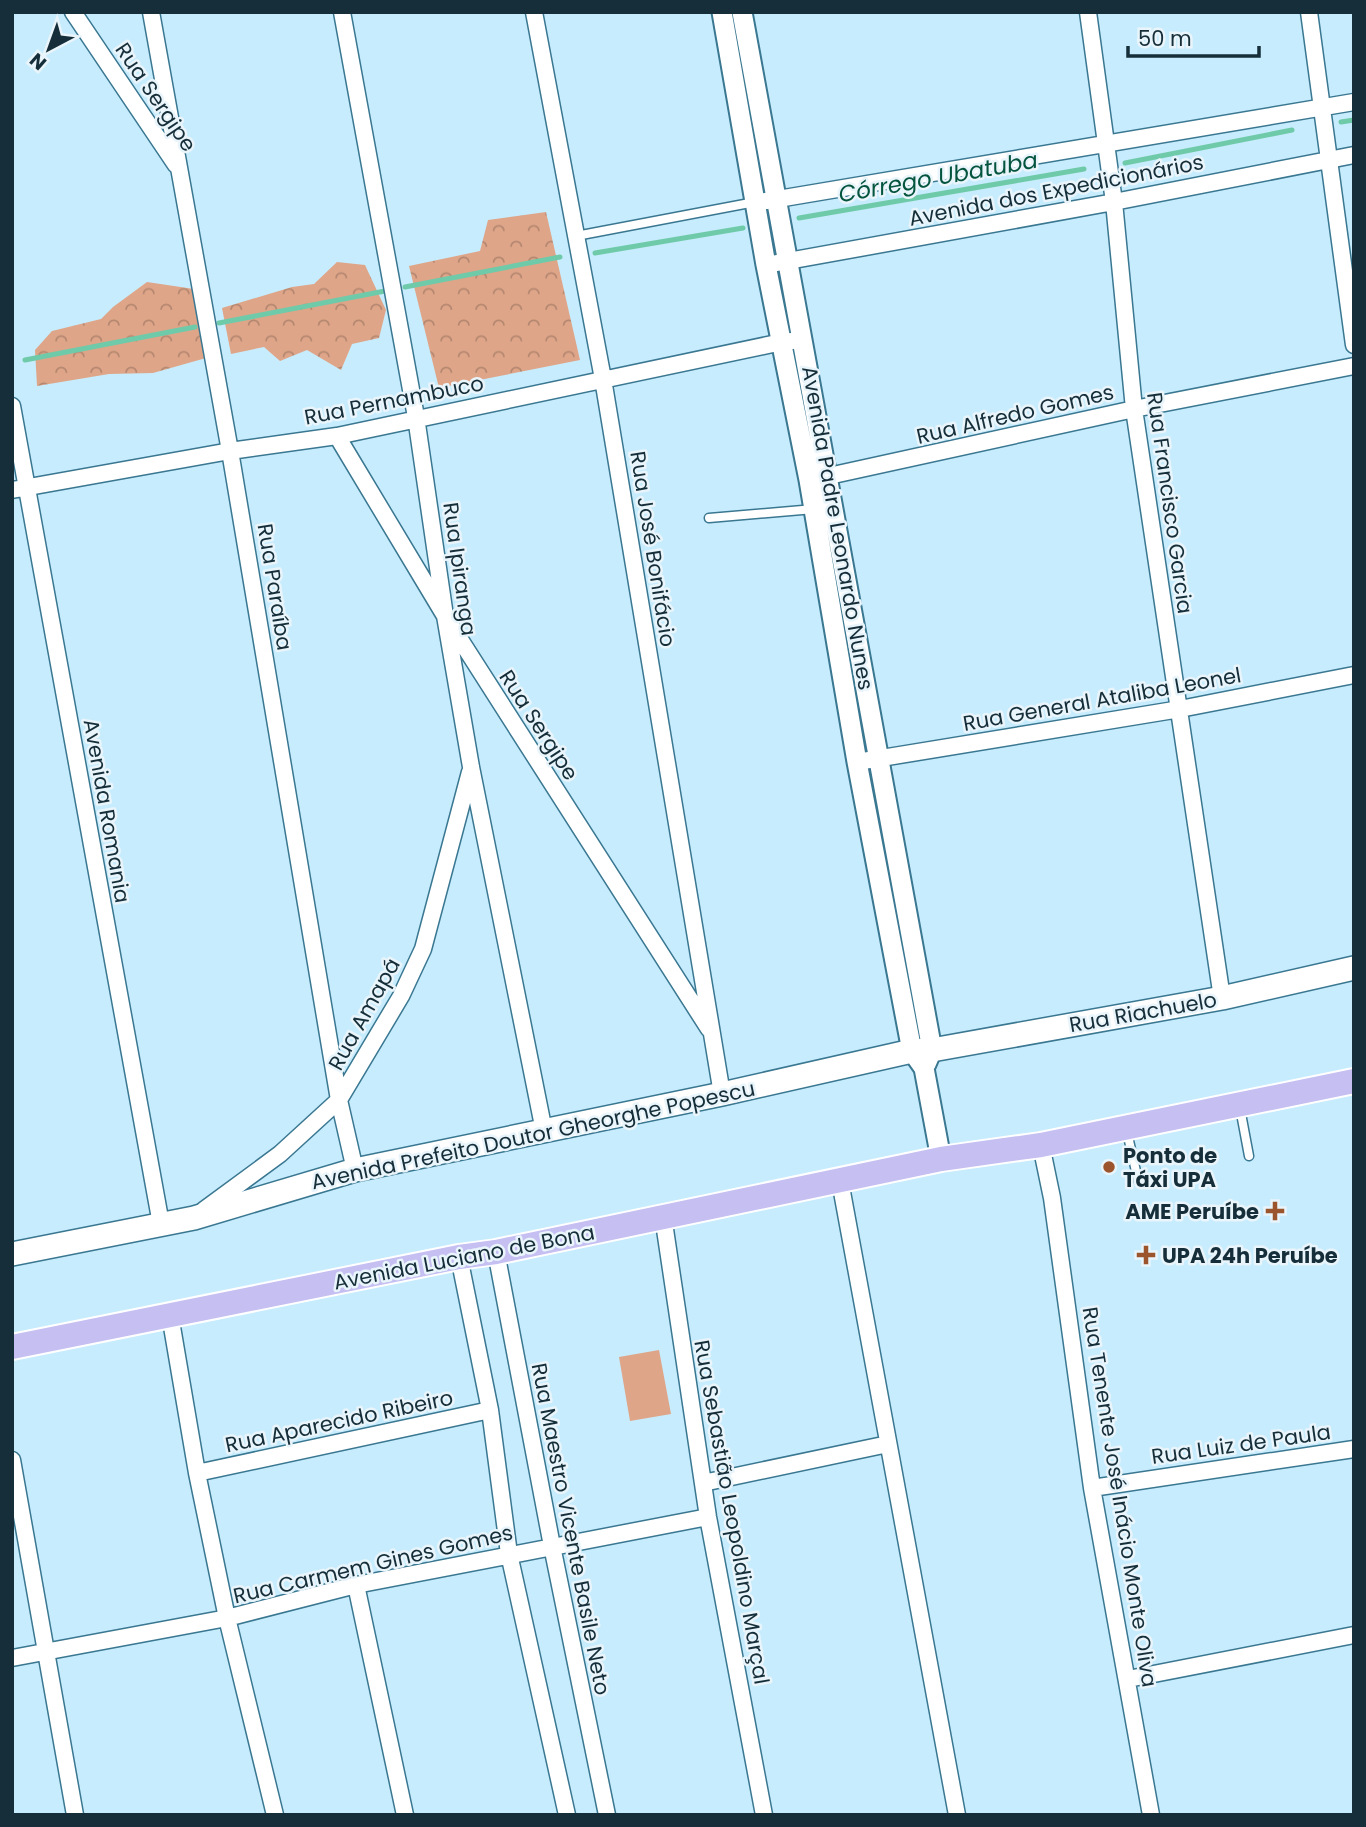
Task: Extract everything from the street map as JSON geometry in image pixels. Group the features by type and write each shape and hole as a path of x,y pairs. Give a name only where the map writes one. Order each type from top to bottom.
{"main road":[{"name":"Rua Riachuelo","path":"923,1056 1222,998 1354,968"},
{"name":"Avenida Prefeito Doutor Gheorghe Popescu","path":"12,1254 194,1218 355,1170 722,1094 923,1056"},
{"name":"Avenida Luciano de Bona","path":"12,1347 459,1257 496,1252 942,1159 1041,1145 1354,1081"}],"street":[{"name":"Rua Sergipe","path":"74,12 180,170"},
{"name":"Rua Paraíba","path":"151,12 230,451 339,1100 355,1170"},
{"name":"Rua Ipiranga","path":"342,12 416,417 445,616 471,767 544,1131"},
{"name":"Rua José Bonifácio","path":"534,12 604,379 722,1094"},
{"name":"Rua Francisco Garcia","path":"1088,12 1114,202 1134,409 1222,998"},
{"path":"1309,12 1354,345"},
{"name":"Avenida Padre Leonardo Nunes","path":"737,13 777,199 803,341 818,479 814,509 857,762 923,1056"},
{"name":"Avenida Padre Leonardo Nunes","path":"737,13 755,202 766,265 782,342 818,479 879,758 909,935 923,1056"},
{"name":"Avenida dos Expedicionários","path":"755,202 1354,102"},
{"name":"Avenida dos Expedicionários","path":"766,265 1354,155"},
{"name":"Rua Pernambuco","path":"20,489 230,451 338,436 416,417 782,342 803,341"},
{"name":"Rua Alfredo Gomes","path":"818,479 1134,409 1354,366"},
{"name":"Avenida Romania","path":"12,406 20,489 161,1224"},
{"name":"Rua Sergipe","path":"338,436 445,616 712,1034"},
{"name":"Rua General Ataliba Leonel","path":"857,762 1180,709 1354,675"},
{"name":"Rua Amapá","path":"194,1218 280,1154 339,1100 401,996 423,949 471,767"},
{"path":"923,1056 942,1159"},
{"name":"Rua Tenente José Inácio Monte Oliva","path":"1041,1145 1052,1198 1092,1488 1151,1815"},
{"path":"840,1181 957,1815"},
{"name":"Rua Sebastião Leopoldino Marçal","path":"663,1216 708,1517 764,1815"},
{"name":"Rua Maestro Vicente Basile Neto","path":"496,1252 607,1815"},
{"path":"459,1257 490,1410 509,1554 567,1815"},
{"path":"170,1315 197,1474 227,1618 275,1815"},
{"name":"Rua Aparecido Ribeiro","path":"197,1474 490,1410"},
{"path":"703,1483 888,1444"},
{"name":"Rua Luiz de Paula","path":"1092,1488 1354,1449"},
{"path":"12,1460 75,1815"},
{"name":"Rua Carmem Gines Gomes","path":"12,1658 227,1618 356,1585 708,1517"},
{"path":"356,1585 405,1815"},
{"path":"1128,1679 1354,1635"}],"lane":[{"name":"Avenida dos Expedicionários","path":"576,236 755,202"},
{"path":"709,518 814,509"},
{"path":"1239,1105 1249,1156"},
{"path":"1126,1128 1138,1180"}],"green space":[{"path":"546,212 580,360 439,388 409,266 480,251 488,220"},
{"path":"337,262 365,265 386,310 379,338 352,344 341,370 307,350 280,361 264,347 231,354 222,308 292,287 314,284"},
{"path":"147,282 194,289 206,358 153,373 109,374 37,386 35,350 52,331 101,319"},
{"path":"659,1350 671,1414 630,1421 619,1357"}],"waterway":[{"name":"Córrego Ubatuba","path":"1341,122 1354,120"},
{"name":"Córrego Ubatuba","path":"1125,163 1292,130"},
{"name":"Córrego Ubatuba","path":"799,218 1084,169"},
{"name":"Córrego Ubatuba","path":"595,253 743,228"},
{"name":"Córrego Ubatuba","path":"405,287 560,257"},
{"path":"219,323 385,291"},
{"path":"25,360 195,327"}],"place":[{"name":"Ponto de Táxi UPA","path":"1109,1167"},
{"name":"AME Peruíbe","path":"1275,1211"},
{"name":"UPA 24h Peruíbe","path":"1146,1255"}]}
